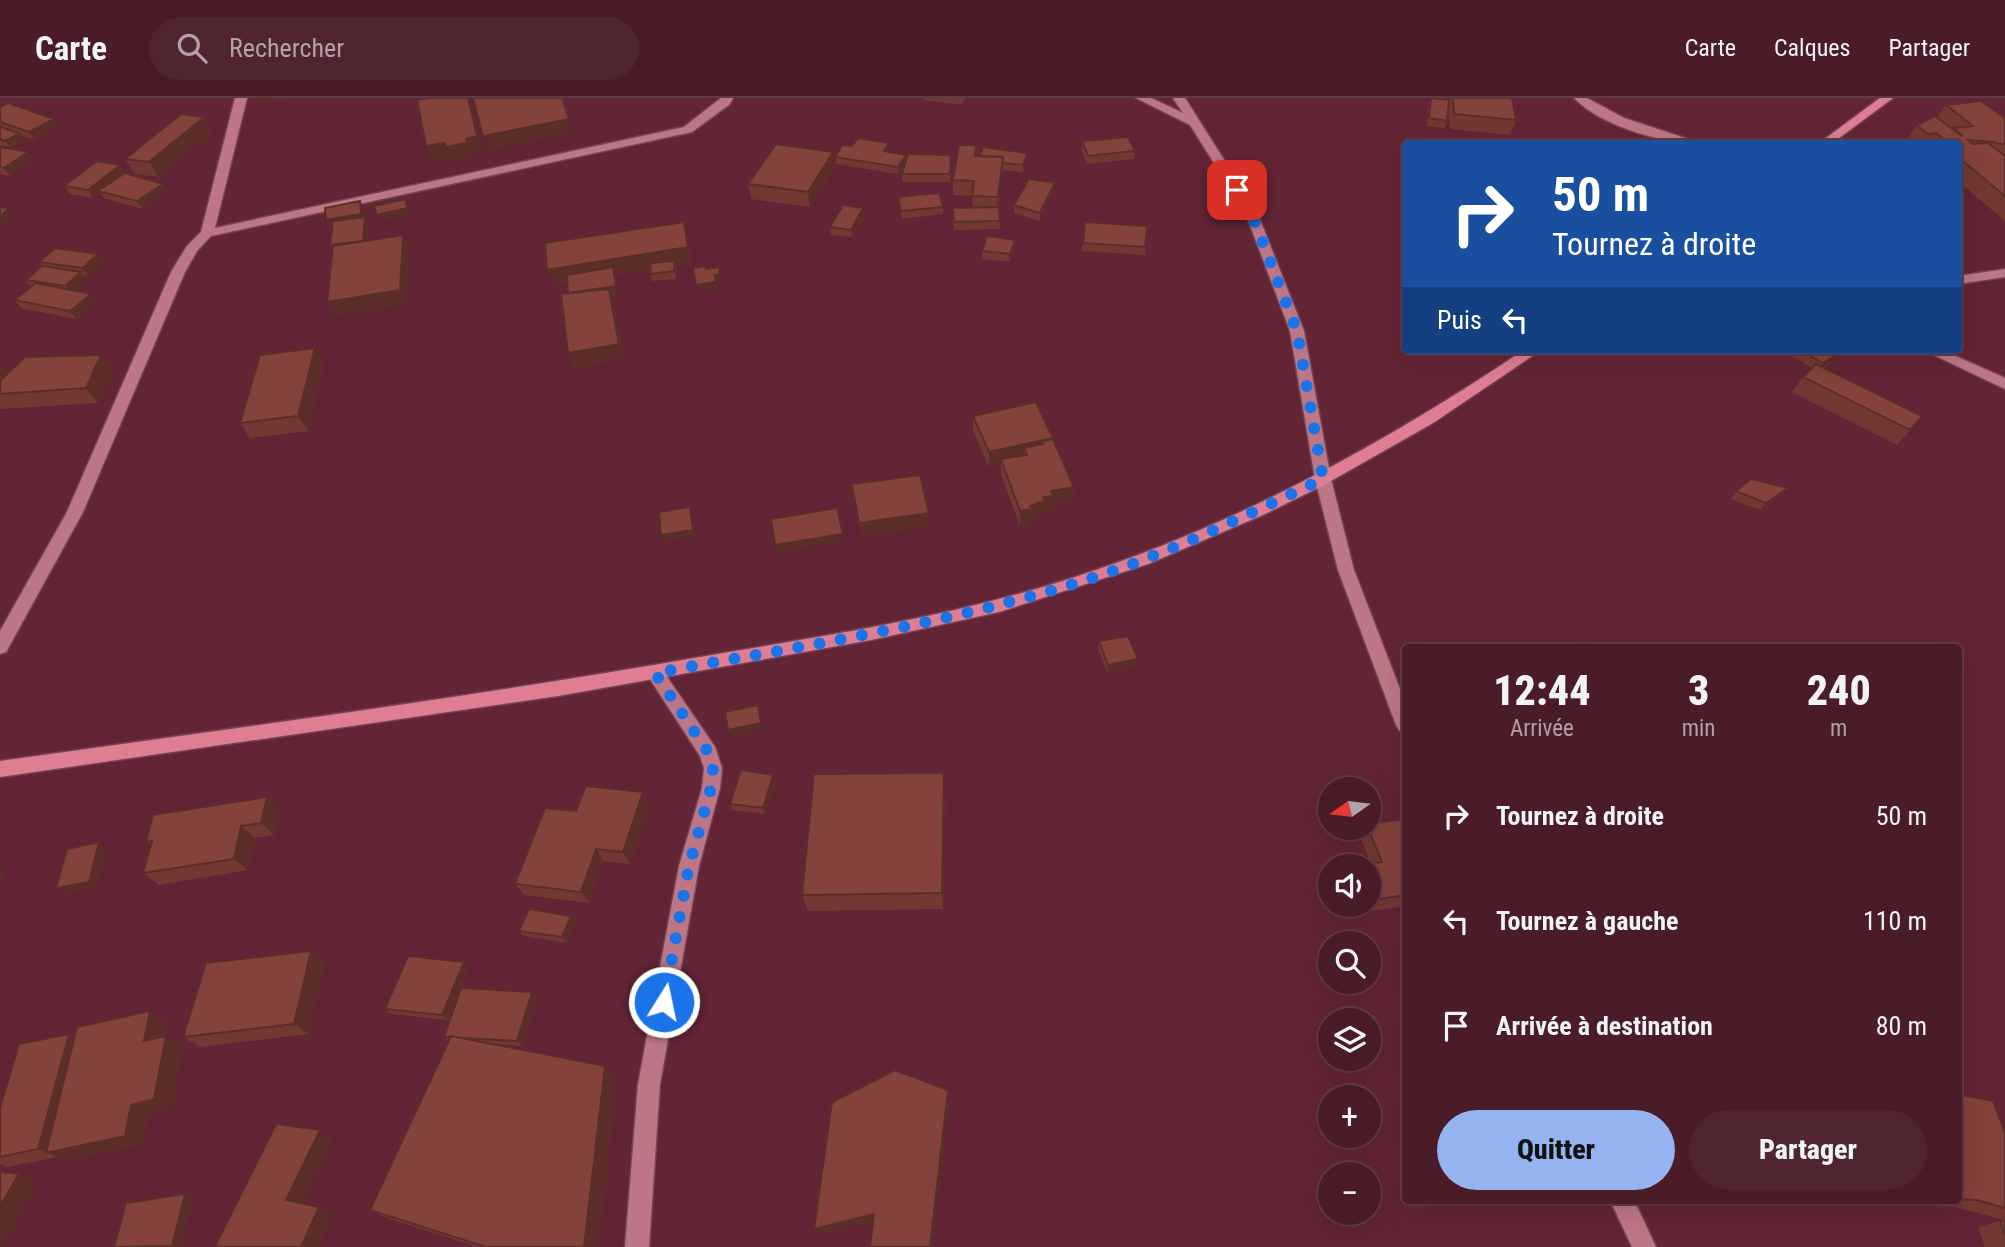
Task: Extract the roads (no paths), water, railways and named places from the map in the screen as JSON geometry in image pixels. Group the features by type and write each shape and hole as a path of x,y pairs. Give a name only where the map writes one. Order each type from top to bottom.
{"main road":[{"path":"1829,140 1887,98"},
{"path":"0,769 655,673 941,621 1082,582 1221,528 1323,479 1406,433 1528,354"}],"street":[{"path":"0,647 75,512 178,272 192,249 207,233 241,98"},
{"path":"207,233 688,130 726,102 727,98"},
{"path":"1142,98 1195,123"},
{"path":"1179,98 1251,212 1297,331 1323,479 1346,570 1402,717"},
{"path":"1580,98 1588,105 1624,121 1685,140"},
{"path":"1962,279 2005,273"},
{"path":"1939,354 2005,384"},
{"path":"637,1247 649,1084 689,866 711,788 713,768 708,752 655,673"},
{"path":"1624,1204 1644,1247"}]}
